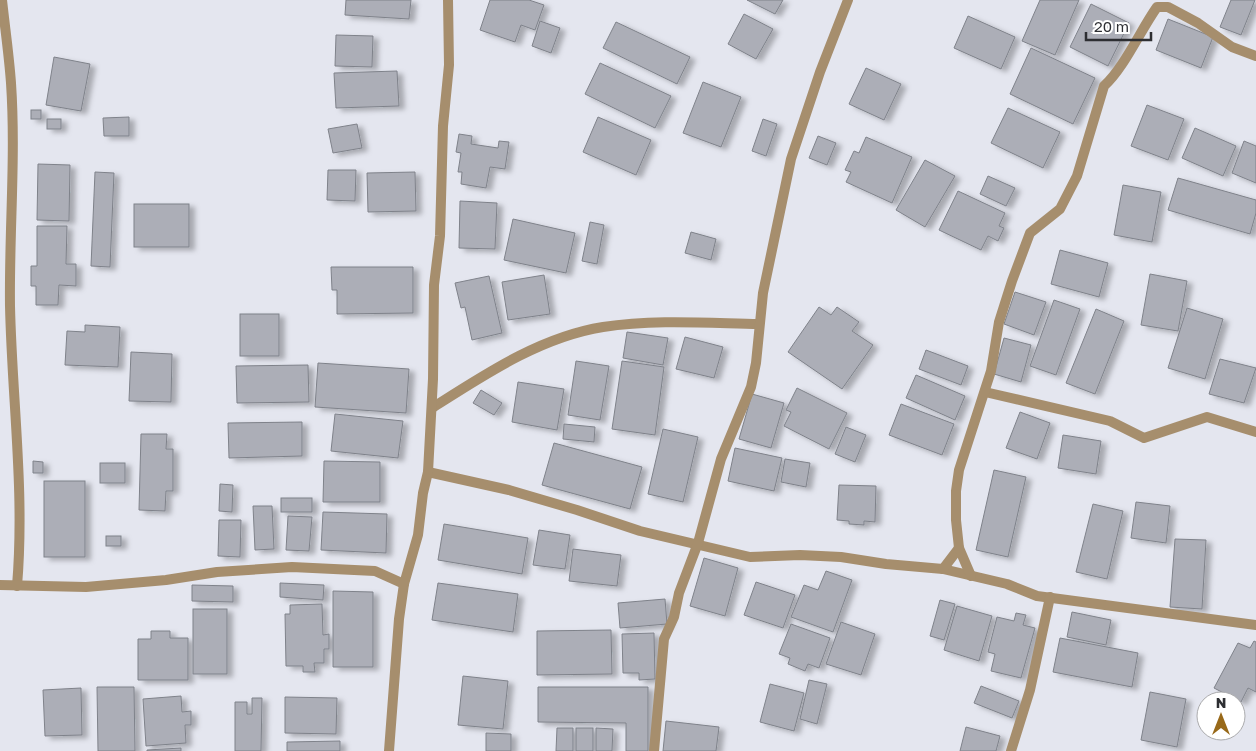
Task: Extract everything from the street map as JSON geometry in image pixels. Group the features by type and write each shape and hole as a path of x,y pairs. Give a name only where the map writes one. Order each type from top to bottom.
{"street":[{"path":"2,0 11,84 10,306 19,480 20,545 17,586"},
{"path":"389,751 399,618 404,584 418,535 423,493 428,472 432,408 434,285 440,236 443,126 450,65 448,0"},
{"path":"654,751 664,639 674,618 679,594 698,543 722,459 752,387 762,293 791,159 820,72 848,0"},
{"path":"971,576 958,548 956,491 959,470 991,372 999,322 1030,233 1060,209 1077,176 1104,86 1113,78 1157,7 1168,7 1198,23 1232,47 1256,56"},
{"path":"432,408 516,357 552,342 594,329 660,322 759,324"},
{"path":"985,392 1110,421 1144,438 1207,417 1256,432"},
{"path":"428,472 509,490 640,531 750,556 841,556 886,564 943,569 1007,584 1037,596 1256,625"},
{"path":"943,569 958,548"},
{"path":"0,585 86,587 166,580 217,572 292,567 375,571 404,584"},
{"path":"1011,751 1030,690 1050,597"}],"building":[{"path":"346,0 411,0 409,19 345,15"},
{"path":"490,0 529,0 544,5 535,30 521,25 515,42 480,30"},
{"path":"747,0 783,0 775,14"},
{"path":"1040,0 1079,0 1055,55 1022,41"},
{"path":"1231,0 1255,0 1241,35 1220,27"},
{"path":"1091,4 1129,23 1108,66 1070,47"},
{"path":"744,14 773,29 756,59 728,44"},
{"path":"968,16 1015,37 1001,69 954,48"},
{"path":"1168,19 1213,37 1201,68 1156,50"},
{"path":"540,21 560,28 551,53 532,46"},
{"path":"616,22 690,57 677,84 603,48"},
{"path":"336,35 373,36 372,67 335,66"},
{"path":"1031,48 1095,78 1073,124 1010,94"},
{"path":"54,57 90,64 81,111 46,105"},
{"path":"600,63 671,96 655,128 585,94"},
{"path":"866,68 901,84 884,120 849,104"},
{"path":"397,71 399,106 336,108 334,73"},
{"path":"703,82 741,97 721,147 683,133"},
{"path":"1147,105 1184,119 1168,160 1131,146"},
{"path":"1008,108 1060,132 1043,168 991,143"},
{"path":"31,110 41,110 41,119 31,119"},
{"path":"129,117 129,136 104,136 103,118"},
{"path":"598,117 651,140 636,175 583,152"},
{"path":"47,119 61,119 61,129 47,129"},
{"path":"763,119 777,124 766,156 752,151"},
{"path":"357,124 362,148 333,153 328,129"},
{"path":"1195,128 1236,146 1223,176 1182,158"},
{"path":"459,134 472,136 471,144 498,148 499,141 509,142 505,169 490,167 486,188 461,184 462,172 458,172 461,153 456,152"},
{"path":"818,136 836,143 827,165 809,158"},
{"path":"866,137 912,157 892,203 846,182 851,172 845,170 854,151 859,153"},
{"path":"1244,141 1256,146 1256,183 1232,173"},
{"path":"925,160 955,176 925,227 896,210"},
{"path":"38,164 70,165 69,221 37,220"},
{"path":"328,170 356,170 355,201 327,200"},
{"path":"95,172 114,173 110,267 91,266"},
{"path":"415,172 416,211 368,212 367,173"},
{"path":"988,176 1015,188 1006,206 980,194"},
{"path":"1178,178 1256,200 1256,213 1250,234 1168,210"},
{"path":"1123,185 1161,192 1152,242 1114,235"},
{"path":"958,191 1005,213 999,226 1004,228 998,241 988,236 981,250 939,230"},
{"path":"460,201 497,203 495,249 459,248"},
{"path":"134,204 189,204 189,247 134,247"},
{"path":"513,219 575,233 566,273 504,260"},
{"path":"590,222 604,225 597,264 582,261"},
{"path":"37,226 67,226 66,264 76,264 76,286 59,285 58,305 36,305 36,286 31,286 31,266 37,266"},
{"path":"691,232 716,239 711,260 685,253"},
{"path":"1060,250 1108,263 1099,297 1051,284"},
{"path":"331,267 413,267 413,313 337,314 337,290 332,290"},
{"path":"1150,274 1187,281 1178,331 1141,325"},
{"path":"544,275 550,314 508,320 502,282"},
{"path":"489,276 502,333 472,340 465,307 461,308 455,283"},
{"path":"1015,292 1046,302 1034,335 1004,324"},
{"path":"1054,300 1080,309 1056,375 1030,366"},
{"path":"819,307 831,315 837,307 859,322 852,331 873,345 842,389 788,352"},
{"path":"1187,308 1223,319 1205,379 1168,368"},
{"path":"1096,309 1124,321 1095,394 1066,383"},
{"path":"240,314 279,314 279,356 240,356"},
{"path":"85,325 120,327 118,367 65,365 67,331 85,332"},
{"path":"627,332 668,338 663,365 623,358"},
{"path":"685,337 723,347 714,378 676,369"},
{"path":"1004,338 1031,345 1021,382 994,374"},
{"path":"926,350 968,366 961,385 919,369"},
{"path":"131,352 172,354 171,402 129,401"},
{"path":"1220,359 1256,368 1244,403 1209,394"},
{"path":"576,361 609,366 600,420 568,415"},
{"path":"622,361 664,367 655,435 612,429"},
{"path":"318,363 409,369 406,413 315,407"},
{"path":"308,365 309,402 237,403 236,366"},
{"path":"916,375 965,396 955,420 906,398"},
{"path":"518,382 564,389 557,430 512,422"},
{"path":"797,388 847,413 829,449 784,426 791,412 786,410"},
{"path":"481,390 502,403 494,415 473,403"},
{"path":"752,394 784,403 771,448 739,439"},
{"path":"901,404 954,424 942,455 889,435"},
{"path":"1020,412 1050,423 1037,459 1006,448"},
{"path":"335,414 403,421 398,458 331,451"},
{"path":"302,422 302,456 229,458 228,423"},
{"path":"564,424 595,427 594,442 563,439"},
{"path":"846,427 866,435 855,462 835,454"},
{"path":"663,429 698,437 683,502 648,494"},
{"path":"141,434 167,434 166,449 173,449 173,491 166,491 165,511 139,510"},
{"path":"1063,435 1101,441 1096,474 1058,468"},
{"path":"554,443 642,467 630,509 542,485"},
{"path":"735,448 782,458 774,491 728,481"},
{"path":"785,459 810,463 806,487 781,482"},
{"path":"33,461 43,462 43,473 33,473"},
{"path":"324,461 380,462 380,502 323,502"},
{"path":"100,463 125,463 125,483 100,483"},
{"path":"994,470 1026,477 1008,557 976,550"},
{"path":"44,481 85,481 85,557 44,557"},
{"path":"220,484 233,485 232,512 219,511"},
{"path":"839,485 876,486 875,522 864,521 864,525 849,524 849,521 837,520"},
{"path":"281,498 312,498 312,512 281,512"},
{"path":"1136,502 1170,506 1166,543 1131,538"},
{"path":"1093,504 1123,511 1107,579 1076,572"},
{"path":"253,506 272,506 274,549 255,550"},
{"path":"323,512 387,514 386,553 321,550"},
{"path":"288,516 312,517 309,551 286,550"},
{"path":"219,520 241,520 240,557 218,556"},
{"path":"444,524 528,538 522,574 438,560"},
{"path":"539,530 570,535 565,569 533,565"},
{"path":"106,536 121,536 121,546 106,546"},
{"path":"1175,539 1206,540 1202,609 1170,607"},
{"path":"573,549 621,555 617,586 569,581"},
{"path":"704,558 738,568 725,616 690,606"},
{"path":"826,571 852,580 833,632 791,617 804,585 818,590"},
{"path":"756,582 795,595 783,628 744,615"},
{"path":"280,583 324,585 323,600 280,597"},
{"path":"438,583 518,594 513,632 432,620"},
{"path":"192,585 233,586 233,602 192,601"},
{"path":"333,591 373,592 373,667 333,667"},
{"path":"665,599 667,624 620,628 618,603"},
{"path":"940,600 955,604 944,640 930,636"},
{"path":"322,604 323,635 329,634 329,649 324,649 324,663 314,663 315,672 303,672 303,666 286,666 285,614 290,614 290,605"},
{"path":"957,606 992,616 979,661 944,650"},
{"path":"193,609 227,609 227,674 193,674"},
{"path":"1072,612 1111,620 1106,645 1067,637"},
{"path":"1016,613 1026,615 1023,625 1035,628 1021,678 991,671 995,654 988,652 997,617 1014,621"},
{"path":"841,622 875,634 861,675 826,664"},
{"path":"791,624 830,638 819,668 808,664 805,671 788,664 790,658 779,654"},
{"path":"611,630 612,674 537,675 537,631"},
{"path":"151,631 170,631 170,638 188,638 188,680 138,680 138,639 151,639"},
{"path":"654,633 655,679 639,680 639,673 623,673 622,634"},
{"path":"1060,638 1138,653 1132,687 1053,672"},
{"path":"1254,641 1256,642 1256,692 1248,688 1246,692 1220,691 1214,688 1238,643 1250,648"},
{"path":"463,676 508,681 503,729 458,725"},
{"path":"809,680 827,684 817,724 800,719"},
{"path":"770,684 804,693 794,731 760,722"},
{"path":"981,686 1019,701 1012,718 974,703"},
{"path":"97,687 134,687 135,751 98,751"},
{"path":"538,687 648,687 648,751 626,751 626,723 538,722"},
{"path":"81,688 82,735 45,736 43,690"},
{"path":"1150,692 1186,699 1177,747 1141,740"},
{"path":"181,696 182,712 191,711 191,725 185,725 186,743 146,746 143,699"},
{"path":"285,697 337,698 336,734 285,733"},
{"path":"252,698 262,698 261,751 235,751 235,702 247,702 247,714 252,714"},
{"path":"666,721 719,727 716,751 663,751"},
{"path":"966,727 1000,736 996,751 960,751"},
{"path":"557,728 573,728 573,751 556,751"},
{"path":"576,728 593,728 593,751 576,751"},
{"path":"596,728 613,729 612,751 596,751"},
{"path":"486,733 511,734 511,751 486,751"},
{"path":"340,741 340,751 287,751 287,742"},
{"path":"181,748 181,751 147,751 147,750"}]}
